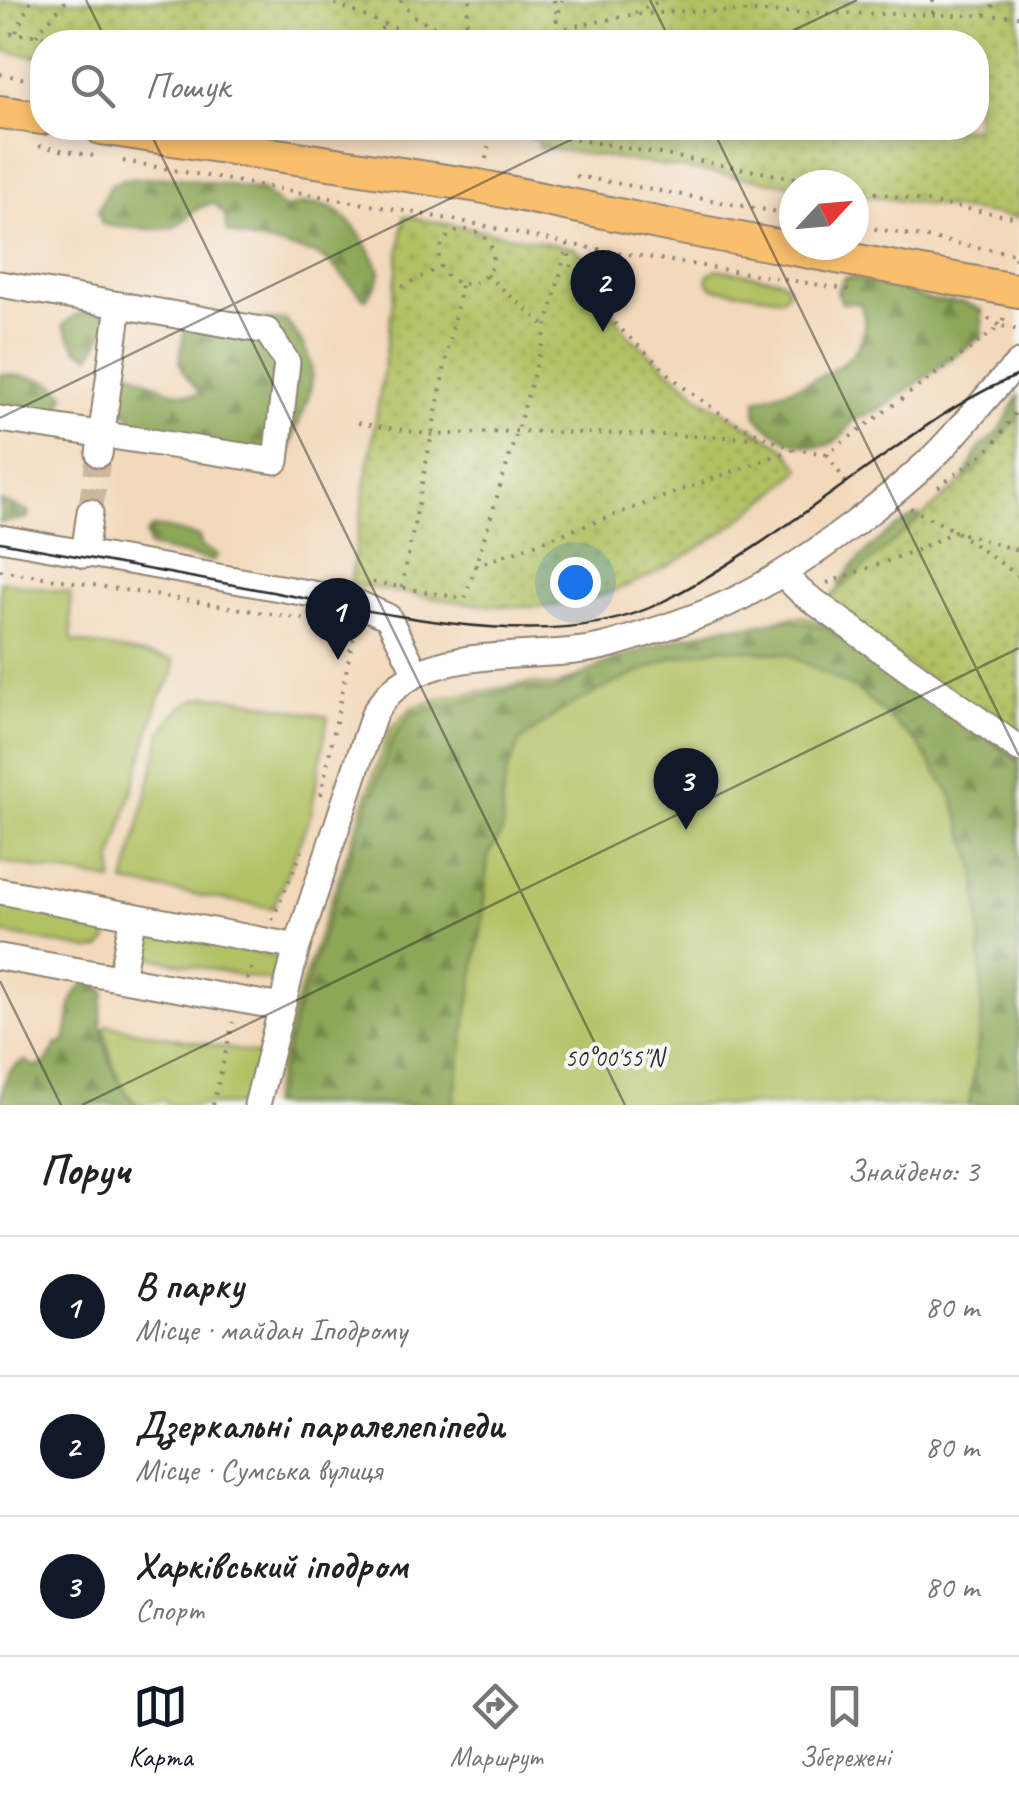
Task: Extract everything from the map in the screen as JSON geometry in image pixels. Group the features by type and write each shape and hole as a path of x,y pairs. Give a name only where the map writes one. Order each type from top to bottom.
{"main road":[{"path":"0,112 30,127"},
{"path":"100,142 479,186 681,228 1016,280"}],"street":[{"path":"0,284 268,331 287,362 276,461 100,444 0,419"},
{"path":"100,444 119,305"},
{"path":"257,1105 297,947 374,714 394,685 416,674 465,660 566,654 614,643 716,608 783,574 926,464 1019,363"},
{"path":"84,555 90,512"},
{"path":"0,538 352,601 388,617 416,674"},
{"path":"783,574 802,592 1019,749"},
{"path":"0,891 297,947"},
{"path":"121,978 133,916"},
{"path":"0,957 281,1008"}],"path":[{"path":"15,34 31,0"},
{"path":"40,30 67,0"},
{"path":"325,0 406,30"},
{"path":"400,0 416,17 441,30"},
{"path":"554,0 556,30"},
{"path":"556,30 562,0"},
{"path":"631,15 662,0"},
{"path":"933,0 933,13"},
{"path":"984,16 998,0"},
{"path":"469,2 466,20 470,30"},
{"path":"556,30 631,15 685,11 1019,16"},
{"path":"380,30 386,25"},
{"path":"0,33 30,35"},
{"path":"0,74 30,80"},
{"path":"485,160 489,140"},
{"path":"580,140 779,175"},
{"path":"118,160 567,244 868,293"},
{"path":"562,174 779,211"},
{"path":"869,191 1019,218"},
{"path":"470,226 473,214"},
{"path":"470,226 484,236 493,259 486,275 461,284 445,275 438,258 442,243 454,232 470,226"},
{"path":"869,228 1017,254 1016,280"},
{"path":"373,582 465,599 548,328 567,244"},
{"path":"567,244 572,270 616,326 682,386 728,420 794,449 827,454 1002,326"},
{"path":"402,287 440,267"},
{"path":"486,275 548,328"},
{"path":"402,587 461,284"},
{"path":"976,311 1002,326 1019,330"},
{"path":"938,488 992,447 1019,407"},
{"path":"358,423 433,435 518,431 766,438"},
{"path":"475,566 794,449"},
{"path":"827,454 849,487"},
{"path":"924,498 910,508 955,531 1019,576"},
{"path":"802,592 917,550 955,531 1019,551"},
{"path":"0,570 355,628 320,798"},
{"path":"273,919 302,851"},
{"path":"213,1105 239,1000"}],"green space":[{"path":"0,0 1019,0 1019,218 869,196 869,170 779,170 779,183 538,147 539,140 989,140 989,30 30,30 30,56 0,50"},
{"path":"171,177 263,190 285,209 318,204 332,209 364,241 380,271 378,282 366,299 319,256 227,231 225,215 214,203 200,207 169,228 102,224 98,211 110,185 123,179"},
{"path":"404,216 574,248 588,259 594,283 628,335 703,399 784,447 801,469 747,514 684,557 651,575 582,601 549,606 499,606 350,584"},
{"path":"717,269 781,280 788,291 782,298 713,288 707,281 708,275"},
{"path":"844,278 930,300 965,303 982,310 982,336 883,408 852,421 832,443 806,446 766,426 756,416 757,399 815,379 849,357 860,342 864,324 860,303 842,303 837,291"},
{"path":"102,308 111,320 91,356 77,349 63,325 76,315"},
{"path":"204,315 233,320 285,320 303,345 311,368 310,391 283,465 137,429 129,412 118,415 119,382 130,370 173,391 201,394 180,362 184,330"},
{"path":"0,374 36,378 60,389 65,395 51,424 0,416"},
{"path":"1019,395 1019,474 958,491 979,449 1000,430"},
{"path":"1019,416 1019,743 822,604 979,467"},
{"path":"0,501 29,512 27,518 0,523"},
{"path":"917,515 925,521 845,602 839,584 847,574 884,536"},
{"path":"152,528 199,537 202,547 217,555 213,561 149,547 146,534"},
{"path":"0,581 70,593 72,641 174,660 173,676 160,696 113,857 113,881 0,862"},
{"path":"799,616 835,629 1019,757 1019,1105 269,1105 292,1013 389,731 411,708 442,698 529,683 554,686 660,644 723,627 766,627 779,619"},
{"path":"784,619 823,627 883,664 1019,761 1016,1105 969,1105 982,1016 979,908 975,866 952,796 918,744 858,690 787,654 719,648 672,658 611,685 560,711 520,741 507,772 502,798 503,830 488,857 482,924 453,1105 273,1105 296,1014 353,847 393,738 412,713 522,687 553,691 606,663 660,644 723,627"},
{"path":"208,696 328,717 311,814 273,908 125,883 162,732 180,708"},
{"path":"0,901 102,922 107,927 107,941 100,949 90,950 0,933"},
{"path":"162,934 275,956 281,967 278,976 270,981 157,959 147,947 153,936"},
{"path":"92,979 105,992 101,1020 107,1052 120,1082 137,1105 0,1105 6,1078 13,1068 25,1061 36,1067 46,1063 57,1044 64,1043 72,1000"},
{"path":"108,1025 261,1055 251,1105 170,1105 163,1100 137,1105 115,1070 104,1028"}],"tunnel":[{"path":"90,512 99,454"}],"tram line":[{"path":"0,542 410,618 464,625 570,627 618,618 689,587 769,537 942,416 1019,375"}],"place":[{"name":"Дзеркальні паралелепіпеди","path":"603,332"},
{"name":"В парку","path":"338,660"},
{"name":"Харківський іподром","path":"686,830"}]}
